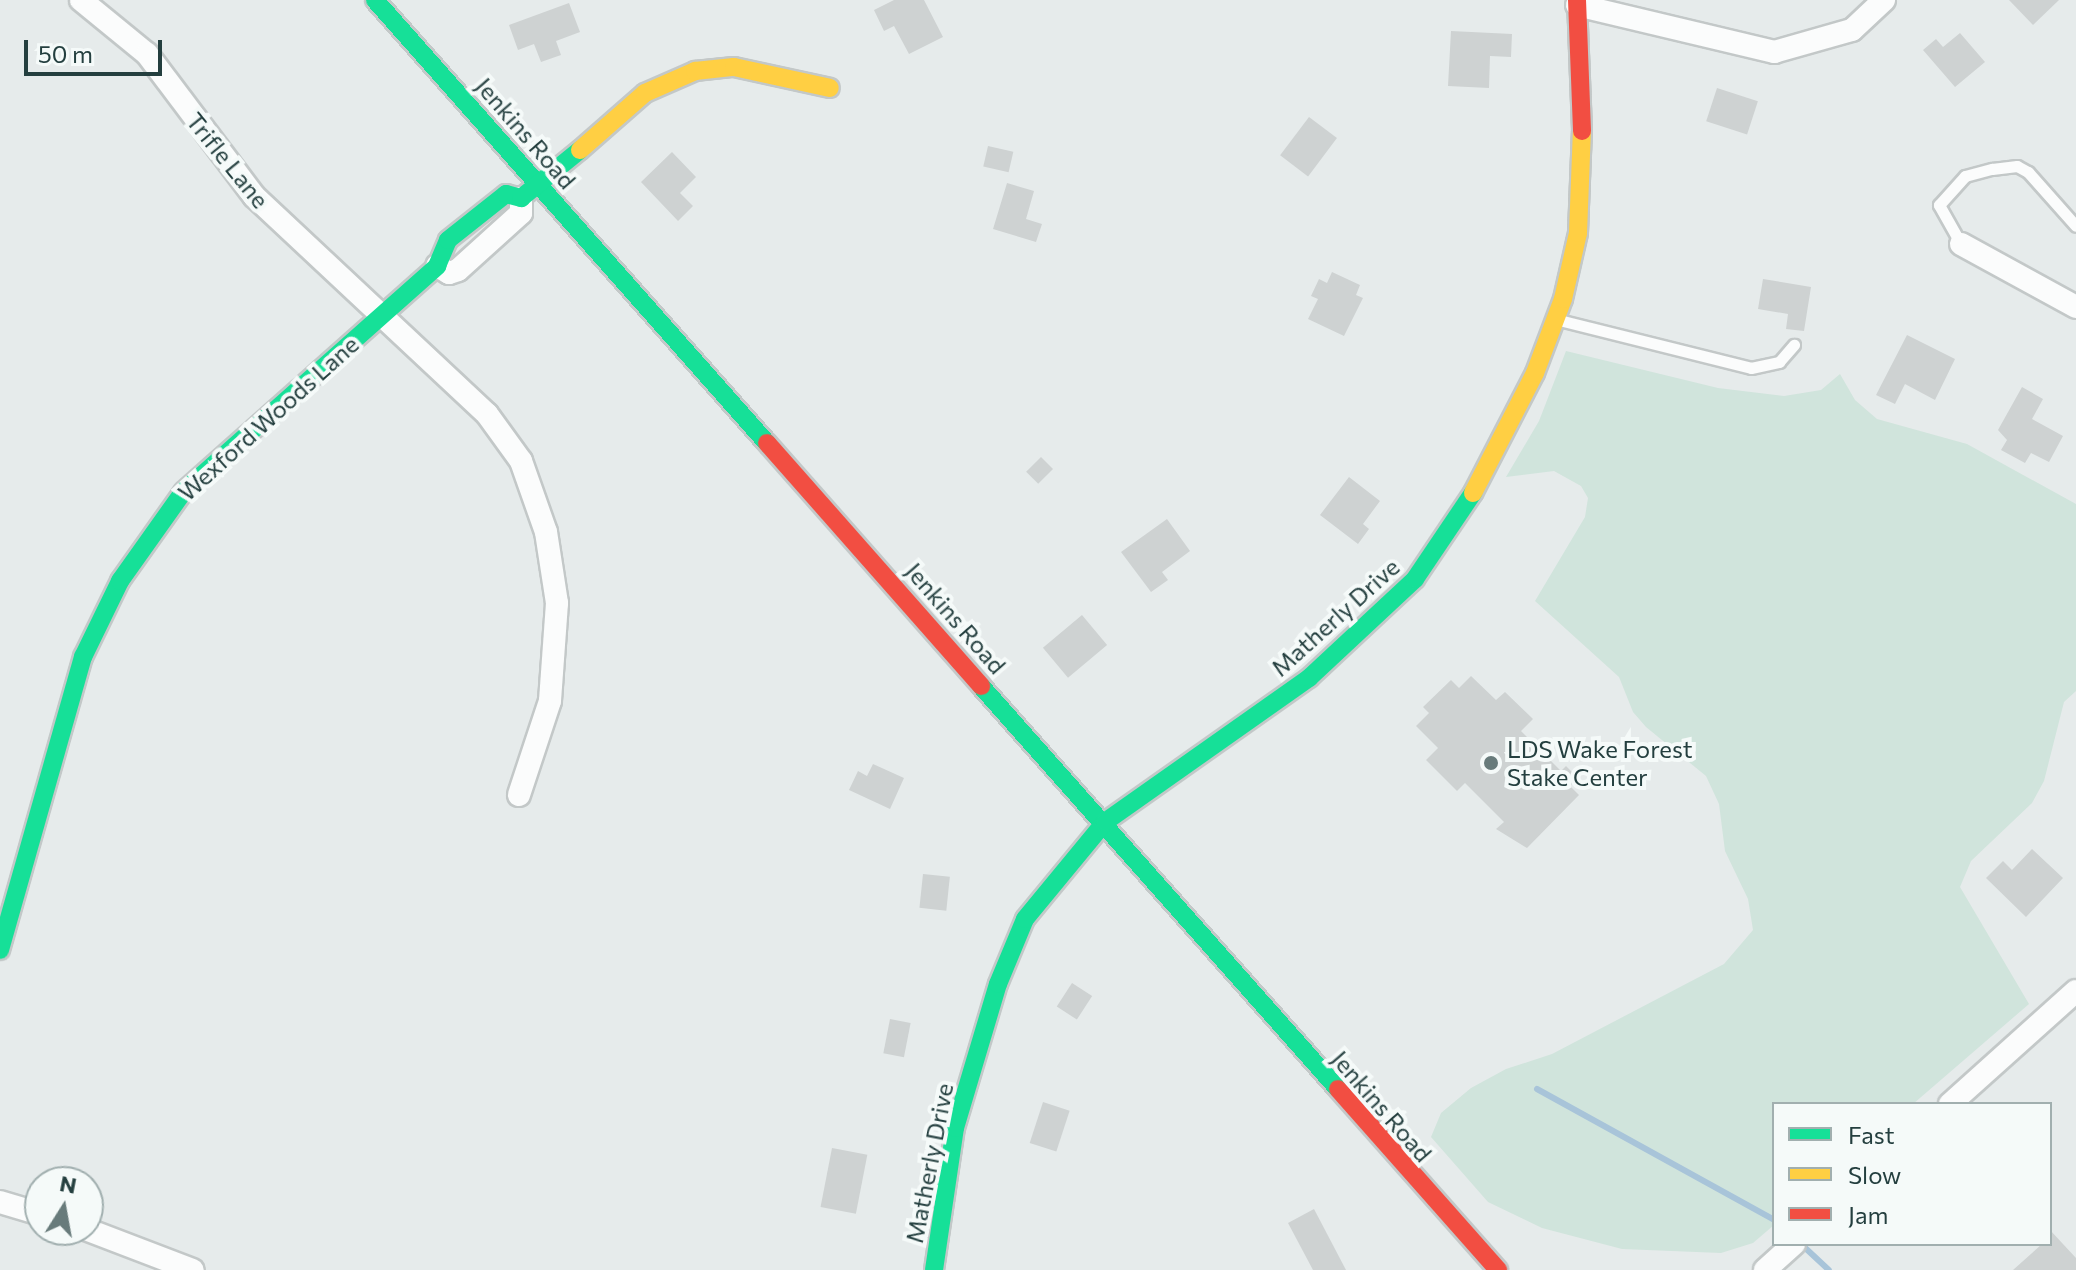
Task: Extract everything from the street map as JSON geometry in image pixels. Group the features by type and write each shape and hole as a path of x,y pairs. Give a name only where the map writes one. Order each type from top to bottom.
{"street":[{"name":"Trifle Lane","path":"81,0 147,54 229,168 487,414 521,461 546,532 557,603 555,674 519,795"},
{"name":"Jenkins Road","path":"375,0 530,191 1105,822 1498,1270"},
{"path":"1577,3 1774,52 1852,30 1884,0"},
{"name":"Matherly Drive","path":"934,1270 955,1128 998,984 1025,919 1105,822 1309,678 1415,579 1489,470 1555,319 1578,233 1583,146 1577,3"},
{"path":"530,191 628,105 680,75 734,67 830,88"},
{"name":"Wexford Woods Lane","path":"0,950 65,709 120,581 184,491 437,266 449,273 458,270 521,213 530,191"},
{"path":"1961,244 2076,307"},
{"path":"1952,1102 2076,991"},
{"path":"0,1202 24,1209"},
{"path":"104,1236 193,1270"},
{"path":"1765,1270 1792,1246"}],"lane":[{"path":"1961,244 1939,205 1965,176 1992,169 2017,166 2028,172 2076,226"},
{"path":"1555,319 1751,368 1779,362 1794,345"}],"green space":[{"path":"1566,351 1718,388 1784,396 1821,390 1840,374 1855,400 1877,419 1967,444 2076,504 2076,691 2064,702 2044,781 2032,803 1971,861 1960,887 2029,1004 1915,1102 1772,1102 1772,1227 1753,1243 1721,1253 1622,1249 1542,1228 1488,1202 1431,1137 1441,1113 1471,1088 1506,1069 1552,1054 1724,964 1753,930 1748,899 1725,851 1719,804 1706,776 1646,727 1633,712 1619,677 1535,601 1585,517 1588,498 1581,486 1554,471 1506,477 1539,421"}],"building":[{"path":"894,0 924,0 943,37 909,54 894,26 884,31 874,10"},
{"path":"2009,0 2059,0 2033,25"},
{"path":"569,3 580,32 556,41 561,55 541,62 534,44 518,50 509,25"},
{"path":"1451,31 1512,34 1511,57 1490,56 1489,88 1448,86"},
{"path":"1960,33 1985,62 1955,87 1923,50 1936,39 1943,47"},
{"path":"1717,88 1758,101 1747,135 1706,121"},
{"path":"1309,117 1337,138 1308,176 1280,155"},
{"path":"988,146 1013,152 1009,172 983,166"},
{"path":"672,152 696,177 680,193 693,206 678,221 641,182"},
{"path":"1007,183 1034,191 1026,219 1042,224 1036,242 993,229"},
{"path":"1332,272 1360,285 1356,295 1363,298 1344,336 1308,319 1318,299 1311,296 1319,279 1327,283"},
{"path":"1763,279 1811,287 1804,331 1786,329 1788,314 1758,309"},
{"path":"1907,335 1955,359 1935,400 1905,384 1895,404 1876,395"},
{"path":"2022,387 2043,399 2032,419 2063,436 2049,462 2031,453 2025,463 2001,450 2007,440 1998,430"},
{"path":"1041,457 1053,469 1038,484 1026,472"},
{"path":"1349,477 1380,501 1363,524 1369,529 1358,544 1320,515"},
{"path":"1167,519 1190,551 1162,572 1168,580 1151,592 1121,552"},
{"path":"1082,615 1107,645 1068,678 1043,648"},
{"name":"LDS Wake Forest Stake Center","path":"1471,676 1496,700 1505,692 1533,719 1521,731 1561,771 1566,766 1578,778 1570,786 1579,795 1527,848 1496,829 1504,822 1465,783 1457,791 1426,760 1438,748 1416,726 1429,713 1423,707 1451,680 1459,688"},
{"path":"873,764 904,778 890,809 849,790 858,771 867,776"},
{"path":"2032,849 2063,878 2026,917 1986,878 2003,861 2012,870"},
{"path":"923,874 950,877 946,911 919,908"},
{"path":"1072,983 1092,996 1077,1020 1057,1006"},
{"path":"890,1019 911,1023 904,1057 883,1053"},
{"path":"1043,1102 1070,1111 1056,1152 1030,1143"},
{"path":"832,1148 867,1155 856,1214 821,1207"},
{"path":"1314,1209 1346,1270 1313,1270 1288,1223"},
{"path":"2052,1232 2076,1258 2076,1270 2013,1270 2040,1246 2052,1246"}],"waterway":[{"path":"1537,1089 1772,1219"},
{"path":"1803,1246 1829,1270"}],"traffic: fast":[{"path":"375,0 767,443"},
{"path":"0,950 83,657 120,581 184,491 437,266 448,240 506,194 521,198 580,150"},
{"path":"934,1270 955,1128 998,984 1025,919 1105,822 1309,678 1415,579 1473,493"},
{"path":"981,686 1338,1089"}],"traffic: slow":[{"path":"580,150 645,93 695,71 734,67 830,88"},
{"path":"1473,493 1535,373 1563,299 1578,233 1582,131"}],"traffic: jam":[{"path":"1577,0 1582,131"},
{"path":"767,443 981,686"},
{"path":"1338,1089 1498,1270"}],"place":[{"name":"LDS Wake Forest Stake Center","path":"1491,763"}]}
